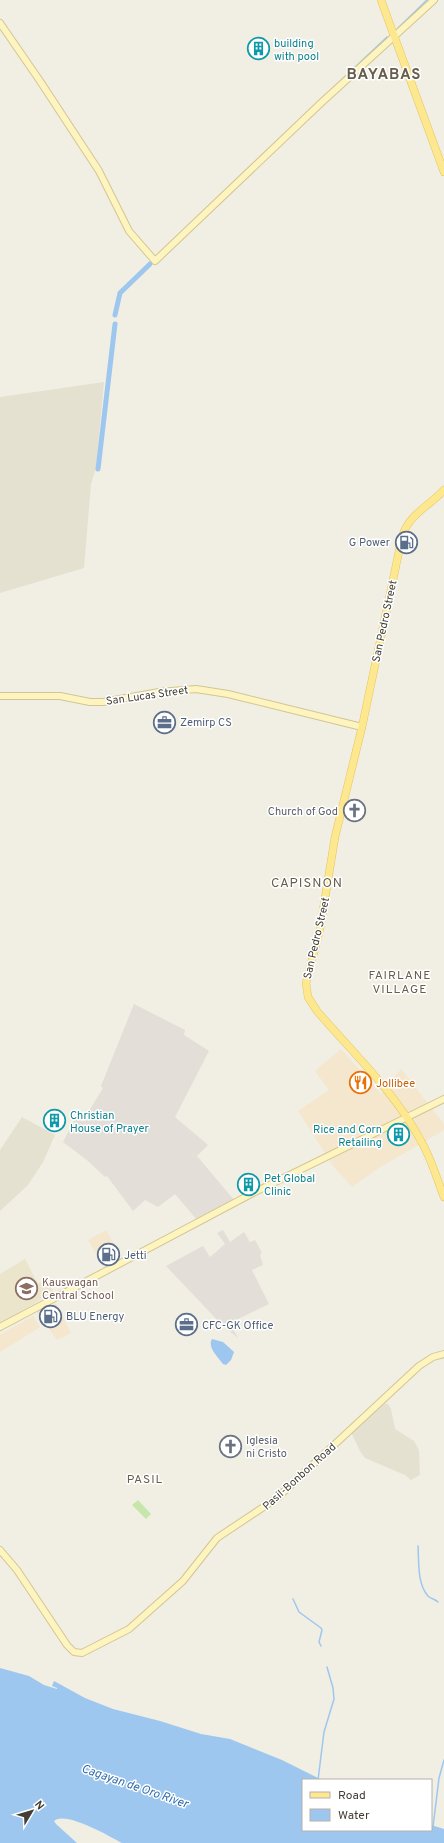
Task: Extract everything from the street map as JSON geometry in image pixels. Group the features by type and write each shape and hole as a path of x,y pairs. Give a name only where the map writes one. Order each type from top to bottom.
{"main road":[{"path":"381,0 444,172"},
{"name":"San Pedro Street","path":"443,492 415,514 404,532 362,727 335,837 322,917 308,970 306,989 308,998 316,1011 384,1087 407,1119 422,1142 444,1198"}],"street":[{"path":"0,23 40,81 98,171 129,231 155,262 434,0"},
{"name":"San Lucas Street","path":"0,696 60,696 90,702 103,702 159,692 196,689 228,694 362,727"},
{"path":"0,1327 255,1192 407,1119 444,1099"},
{"name":"Pasil-Bonbon Road","path":"0,1550 17,1570 67,1645 71,1650 78,1654 129,1629 183,1581 217,1538 267,1506 419,1366 433,1357 444,1354"}],"shaded area":[{"path":"104,382 96,468 91,484 84,568 0,593 0,397"},
{"path":"134,1004 185,1030 184,1035 209,1051 175,1117 208,1145 197,1156 234,1200 197,1220 175,1194 158,1207 145,1200 133,1211 107,1176 105,1177 88,1161 63,1142 76,1117 83,1121 103,1088 101,1086"},
{"path":"341,1049 381,1094 401,1069 444,1124 444,1130 377,1169 352,1187 334,1167 298,1111 329,1090 315,1071"},
{"path":"22,1117 55,1135 43,1162 28,1185 0,1211 0,1150"},
{"path":"106,1230 121,1257 104,1267 88,1240"},
{"path":"223,1230 230,1242 244,1232 250,1242 255,1240 262,1253 260,1255 263,1265 252,1270 269,1304 230,1323 238,1338 222,1325 166,1266 203,1246 210,1257 225,1244 217,1233"},
{"name":"Kauswagan Central School","path":"25,1259 38,1284 47,1279 53,1292 0,1324 0,1274"},
{"path":"56,1303 71,1333 57,1340 37,1312"},
{"path":"33,1316 40,1327 0,1352 0,1335"},
{"path":"382,1403 388,1404 391,1409 395,1429 414,1441 419,1450 420,1475 411,1480 405,1475 365,1458 351,1432"}],"green space":[{"path":"138,1500 151,1514 146,1519 132,1505"}],"water":[{"path":"212,1339 223,1342 234,1352 231,1360 226,1365 223,1364 212,1349"},
{"name":"Cagayan de Oro River","path":"0,1668 29,1676 44,1685 57,1689 52,1686 54,1681 85,1698 113,1709 160,1721 201,1734 230,1739 282,1760 320,1779 302,1779 302,1831 432,1831 432,1825 444,1829 444,1843 122,1843 88,1826 68,1819 60,1819 54,1821 77,1843 0,1843"}],"waterway":[{"path":"398,28 427,0"},
{"path":"296,123 387,37"},
{"path":"115,315 120,293 150,264"},
{"path":"98,469 115,324"},
{"path":"418,1546 419,1572 424,1591 428,1596 438,1602"},
{"path":"293,1599 299,1612 321,1628 322,1630 319,1642 321,1646"},
{"path":"318,1779 324,1732 334,1699 333,1688 327,1667"},
{"path":"433,1827 439,1778 444,1760"}],"place":[{"name":"building with pool","path":"258,49"},
{"name":"G Power","path":"406,542"},
{"name":"Zemirp CS","path":"164,722"},
{"name":"Church of God","path":"354,811"},
{"name":"Jollibee","path":"361,1083"},
{"name":"Christian House of Prayer","path":"55,1121"},
{"name":"Rice and Corn Retailing","path":"398,1135"},
{"name":"Pet Global Clinic","path":"248,1184"},
{"name":"Jetti","path":"108,1255"},
{"name":"Kauswagan Central School","path":"26,1288"},
{"name":"BLU Energy","path":"50,1316"},
{"name":"CFC-GK Office","path":"186,1325"},
{"name":"Iglesia ni Cristo","path":"230,1446"}],"district":[{"name":"BAYABAS","path":"384,74"},
{"name":"CAPISNON","path":"307,882"},
{"name":"FAIRLANE VILLAGE","path":"400,982"},
{"name":"PASIL","path":"145,1479"}]}
